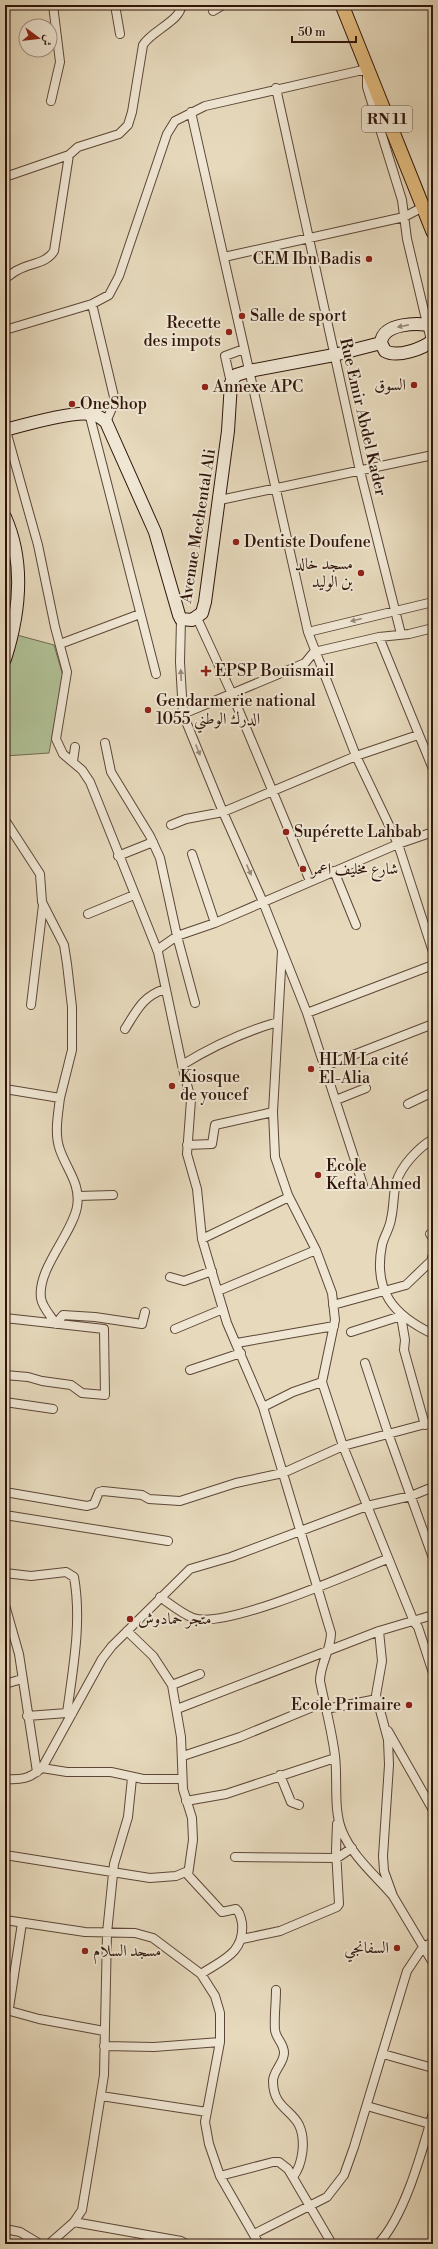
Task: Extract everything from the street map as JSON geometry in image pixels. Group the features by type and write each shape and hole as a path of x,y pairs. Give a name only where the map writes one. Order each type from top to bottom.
{"main road":[{"name":"RN 11","path":"342,5 433,232"},
{"path":"431,326 413,324 388,329 383,334 381,343 385,351 396,354 432,344"},
{"path":"231,383 236,375 249,371 334,355 381,343"},
{"name":"Avenue Mechental Ali","path":"106,422 155,532 176,608 181,619 188,621 197,618 202,613 205,602 220,500 228,431 231,383"},
{"path":"5,429 89,413 99,416 106,422"},
{"path":"5,517 12,535 18,571 17,603 9,625 5,659"}],"street":[{"path":"51,102 60,62 53,5"},
{"path":"115,5 120,34"},
{"path":"5,178 69,155 78,147 119,134 128,126 132,112 143,45 147,38 179,15 181,5"},
{"path":"213,11 223,5"},
{"path":"5,330 92,304 109,295 118,276 170,126 191,112 205,106 276,88 367,70 367,87 402,200 407,239 431,326 432,344"},
{"name":"Rue Emir Abdel Kader","path":"276,88 360,472 401,634"},
{"path":"191,112 274,490 308,632 314,652 356,756 398,844 433,952"},
{"path":"5,279 18,269 47,259 54,251 69,155"},
{"path":"224,257 404,217 423,207"},
{"path":"92,304 115,401 106,422"},
{"path":"231,383 225,356 244,349"},
{"path":"89,413 156,674"},
{"path":"5,429 38,545 67,674 56,739 63,754 73,761 90,782 118,856 157,950 192,1108 187,1154 197,1189 202,1238 223,1310 263,1407 331,1633 328,1650"},
{"path":"220,500 360,472 433,455"},
{"path":"308,632 433,602"},
{"path":"60,644 140,614"},
{"path":"197,618 232,694 271,792 310,881"},
{"path":"181,619 180,662 183,714 223,812 264,902 307,1013 363,1185"},
{"path":"183,714 305,663 314,652 379,637 433,628"},
{"path":"379,637 433,769"},
{"path":"172,825 186,819 223,812 356,756 418,735"},
{"path":"105,743 111,772 153,842 160,858 177,936 195,1003"},
{"path":"73,761 75,747"},
{"path":"5,820 40,874 43,904 31,1005"},
{"path":"157,950 177,936 215,923 398,844 433,832"},
{"path":"118,856 153,842"},
{"path":"192,854 215,923"},
{"path":"334,871 356,925"},
{"path":"88,914 134,895"},
{"path":"43,904 64,945 72,1007 72,1050 60,1098 57,1141 60,1151 76,1184 78,1196 74,1218 59,1244 42,1285 41,1298 45,1309 56,1324"},
{"path":"282,951 273,1112 275,1157 289,1197 316,1250 332,1293 334,1326 322,1382 343,1446 414,1622 418,1627 433,1673"},
{"path":"307,1013 433,965"},
{"path":"125,1029 145,999 153,993 165,989"},
{"path":"182,1065 211,1047 244,1032 278,1022"},
{"path":"325,1066 433,1024"},
{"path":"336,1100 366,1088"},
{"path":"5,1089 60,1098"},
{"path":"408,1104 433,1092"},
{"path":"187,1145 212,1144 215,1125 273,1112"},
{"path":"433,1139 413,1156 402,1171 396,1183 391,1221 382,1244 379,1270 383,1290 402,1316 433,1334"},
{"path":"78,1196 113,1195"},
{"path":"202,1238 289,1197"},
{"path":"218,1291 316,1250"},
{"path":"333,1305 383,1290 406,1285 431,1261 433,1254"},
{"path":"170,1277 184,1282 212,1271"},
{"path":"175,1329 223,1310"},
{"path":"56,1324 63,1315 95,1317 142,1324 145,1312"},
{"path":"351,1332 402,1316"},
{"path":"5,1492 87,1506 94,1504 99,1492 103,1491 140,1494 149,1499 173,1502 236,1483 283,1473 343,1446 429,1423 404,1350 405,1340 402,1316"},
{"path":"5,1318 104,1329 105,1395 82,1393 71,1385 42,1381 28,1376 5,1375"},
{"path":"237,1343 334,1326"},
{"path":"190,1370 241,1353"},
{"path":"365,1363 388,1433 433,1558"},
{"path":"263,1407 293,1392 322,1382"},
{"path":"5,1402 53,1409"},
{"path":"5,1779 20,1780 31,1777 39,1770 102,1660 127,1631 190,1568 231,1557 367,1506 411,1496 433,1487"},
{"path":"5,1515 168,1541"},
{"path":"160,1597 194,1619 215,1619 242,1614 273,1604 388,1559"},
{"path":"5,1573 31,1576 70,1573 74,1577 77,1597 76,1647 70,1714"},
{"path":"5,1606 19,1654 27,1716 39,1770"},
{"path":"177,1709 322,1657 328,1650 379,1631 414,1622 433,1615"},
{"path":"127,1631 153,1656 172,1685 177,1709 183,1756 182,1779 186,1801 192,1818 193,1834 188,1872 190,1878 222,1912 233,1909 239,1910 242,1939 229,1957 201,1974"},
{"path":"379,1631 382,1661 376,1686 377,1699 388,1740 389,1765 383,1856 384,1871 393,1896 433,1963"},
{"path":"242,1939 280,1931 337,1907 339,1904 337,1858 338,1810 335,1758 320,1681 322,1657"},
{"path":"172,1685 200,1674"},
{"path":"5,1684 22,1679"},
{"path":"183,1756 240,1737 325,1705 377,1699"},
{"path":"27,1716 70,1714"},
{"path":"384,1724 433,1809"},
{"path":"186,1801 226,1794 335,1758"},
{"path":"39,1770 67,1772 111,1772 132,1778 182,1779"},
{"path":"280,1775 291,1802 299,1805"},
{"path":"49,2244 74,2222 82,2210 104,2075 107,1933 113,1872 128,1817 132,1778"},
{"path":"338,1810 342,1830 352,1848 393,1896"},
{"path":"234,1858 337,1858 352,1848"},
{"path":"5,1855 150,1878 176,1876 188,1872"},
{"path":"5,1920 85,1932 135,1933 153,1938 201,1974 218,2004 220,2042 205,2122 207,2134 220,2176 259,2244"},
{"path":"22,1922 8,2008 10,2011 39,2019 104,2031"},
{"path":"254,2234 327,2197 344,2175 367,2106 407,1971 423,1948 433,1942"},
{"path":"276,1990 275,2031 284,2045 284,2054 273,2080 275,2094 281,2105 299,2124 301,2131 303,2160 300,2169 293,2177"},
{"path":"104,2046 154,2046 220,2042"},
{"path":"383,2054 433,2068"},
{"path":"101,2096 207,2112"},
{"path":"367,2106 430,2124"},
{"path":"378,2244 394,2222 433,2113"},
{"path":"220,2176 279,2162 288,2169 332,2244"},
{"path":"74,2222 181,2241 186,2244"},
{"path":"5,2229 20,2232 40,2244"}],"green space":[{"path":"17,635 54,645 63,676 49,753 5,756 5,673"}],"place":[{"name":"CEM Ibn Badis","path":"369,259"},
{"name":"Salle de sport","path":"242,316"},
{"name":"Recette des impots","path":"229,332"},
{"name":"السوق","path":"414,385"},
{"name":"Annexe APC","path":"205,387"},
{"name":"OneShop","path":"72,404"},
{"name":"Dentiste Doufene","path":"236,542"},
{"name":"مسجد خالد بن الوليد","path":"361,573"},
{"name":"EPSP Bouismail","path":"206,671"},
{"name":"Gendarmerie national 1055 الدرك الوطني","path":"148,710"},
{"name":"Supérette Lahbab","path":"286,832"},
{"name":"شارع مخليف اعمر","path":"303,869"},
{"name":"HLM La cité El-Alia","path":"311,1069"},
{"name":"Kiosque de youcef","path":"172,1086"},
{"name":"Ecole Kefta Ahmed","path":"318,1175"},
{"name":"متجر حمادوش","path":"130,1619"},
{"name":"Ecole Primaire","path":"409,1705"},
{"name":"السفانجي","path":"397,1948"},
{"name":"مسجد السلام","path":"85,1951"}]}
